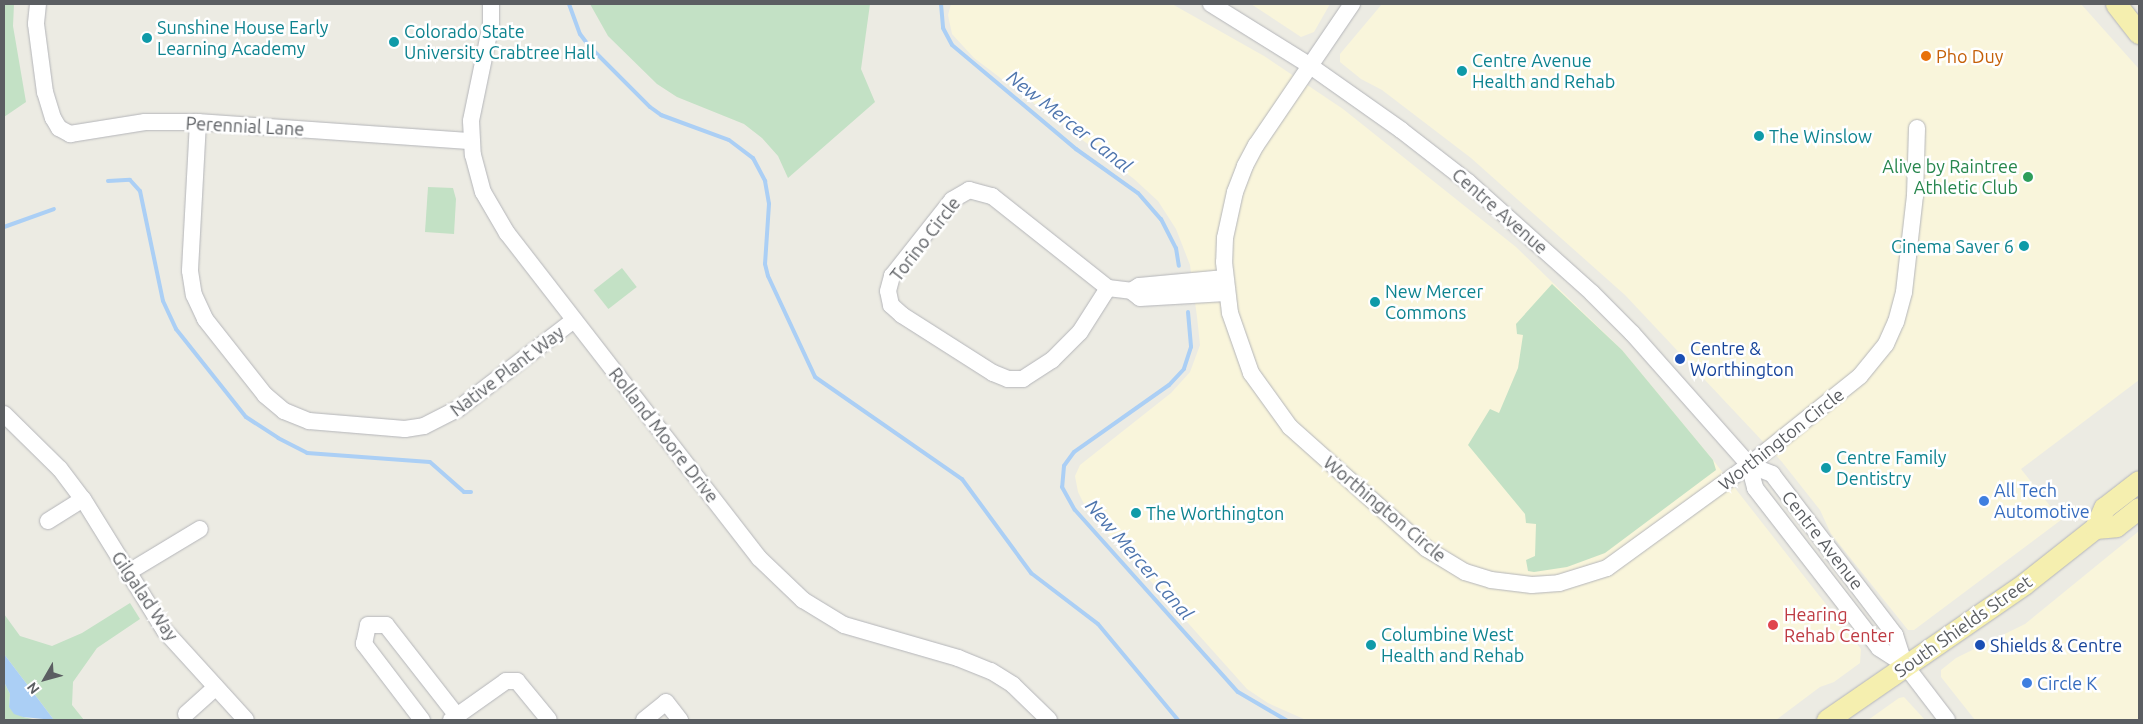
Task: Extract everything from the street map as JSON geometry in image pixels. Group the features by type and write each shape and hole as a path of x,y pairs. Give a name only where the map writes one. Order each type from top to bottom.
{"main road":[{"path":"2116,4 2139,34"},
{"path":"2132,4 2139,13"},
{"name":"South Shields Street","path":"1827,720 2024,584 2095,528 2104,508 2139,481"},
{"name":"South Shields Street","path":"2095,528 2116,526 2137,506"}],"street":[{"name":"Perennial Lane","path":"38,4 36,24 45,92 52,118 59,128 70,134 145,122 198,122 471,140"},
{"name":"Rolland Moore Drive","path":"491,4 491,24 473,105 471,140 476,175 492,211 759,558 803,600 844,626 958,658 991,671 1014,685 1049,720"},
{"name":"Centre Avenue","path":"1211,4 1309,65 1416,142 1531,236 1632,333 1749,465 1755,488 1879,648 1905,665"},
{"name":"Worthington Circle","path":"1352,4 1256,145 1242,173 1227,229 1226,285 1238,342 1251,373 1274,409 1290,427 1427,549 1465,572 1491,580 1532,585 1582,578 1628,556 1749,465 1860,376 1886,344 1896,322 1904,292 1915,196 1916,128"},
{"name":"Native Plant Way","path":"198,122 190,270 194,295 205,319 265,395 284,411 309,421 405,429 424,426 458,410 574,320"},
{"name":"Torino Circle","path":"969,190 992,196 1108,288 1080,332 1052,360 1023,379 1008,379 993,373 902,315 891,305 888,291 892,276 946,207 959,193 969,190"},
{"path":"1108,288 1131,291 1139,286 1226,285"},
{"name":"Gilgalad Way","path":"4,414 60,469 82,499 165,631 246,720"},
{"name":"Centre Avenue","path":"1749,465 1772,474 1784,489 1895,635 1905,665"},
{"path":"48,521 82,499"},
{"path":"127,573 200,529"},
{"path":"422,720 364,644 368,625 386,625 454,718 506,681 517,681 549,720"},
{"path":"1905,665 1947,720"},
{"path":"186,714 216,687"},
{"path":"644,720 666,702 680,720"}],"shaded area":[{"path":"951,4 1172,4 1264,56 1343,109 1516,247 1622,350 1713,460 1861,649 1860,663 1834,682 1820,687 1776,720 1306,720 1268,703 1247,689 1087,510 1078,492 1075,476 1080,465 1171,393 1190,372 1200,345 1190,265 1176,229 1158,201 1134,179 974,58 952,34 948,15"},
{"path":"1251,4 1330,4 1314,32 1301,37"},
{"path":"1382,4 2081,4 2139,69 2139,380 2021,469 2061,520 1914,630 1908,630 1831,534 1820,510 1782,462 1625,295 1471,158 1382,90 1361,79 1340,62 1340,54"},
{"path":"2139,531 2139,720 1975,720 1941,677 1941,670 1956,658 2025,624"},
{"path":"1904,697 1925,720 1868,720 1899,698"}],"green space":[{"path":"4,4 14,4 13,26 26,102 4,117"},
{"path":"590,4 870,4 861,69 875,102 788,178 778,156 762,138 744,124 677,97 657,84 608,36"},
{"path":"428,187 453,188 456,199 454,234 425,232"},
{"path":"622,268 637,287 608,309 594,290"},
{"path":"1552,284 1622,350 1713,460 1716,470 1605,553 1567,567 1534,572 1528,571 1526,560 1535,556 1536,524 1526,523 1525,514 1468,445 1490,409 1499,413 1518,368 1523,335 1517,334 1516,324"},
{"path":"130,603 140,619 97,648 73,682 72,705 84,720 54,720 4,654 4,614 20,636 52,646 82,633"},
{"path":"4,682 10,694 9,707 23,717 37,720 4,720"}],"water":[{"path":"4,654 54,720 23,717 14,714 9,707 10,694 4,682"}],"waterway":[{"path":"569,4 580,34 589,46 650,107 661,115 729,140 753,158 765,181 769,204 765,264 768,276 815,377 962,479 1031,573 1098,624 1178,720"},
{"name":"New Mercer Canal","path":"941,4 943,28 952,45 1076,149 1138,193 1161,219 1176,248 1179,266"},
{"path":"108,181 130,180 140,191 163,301 176,329 246,417 278,438 307,453 430,462 464,492 471,492"},
{"path":"4,227 54,209"},
{"name":"New Mercer Canal","path":"1188,312 1191,347 1184,369 1169,385 1074,452 1064,466 1062,487 1075,510 1238,692 1286,720"}],"place":[{"name":"Sunshine House Early Learning Academy","path":"147,38"},
{"name":"Colorado State University Crabtree Hall","path":"394,42"},
{"name":"Pho Duy","path":"1926,56"},
{"name":"Centre Avenue Health and Rehab","path":"1462,71"},
{"name":"The Winslow","path":"1759,136"},
{"name":"Alive by Raintree Athletic Club","path":"2028,177"},
{"name":"Cinema Saver 6","path":"2024,246"},
{"name":"New Mercer Commons","path":"1375,302"},
{"name":"Centre & Worthington","path":"1680,359"},
{"name":"Centre Family Dentistry","path":"1826,468"},
{"name":"All Tech Automotive","path":"1984,501"},
{"name":"The Worthington","path":"1136,513"},
{"name":"Hearing Rehab Center","path":"1773,625"},
{"name":"Columbine West Health and Rehab","path":"1371,645"},
{"name":"Shields & Centre","path":"1980,645"},
{"name":"Circle K","path":"2027,683"}]}
